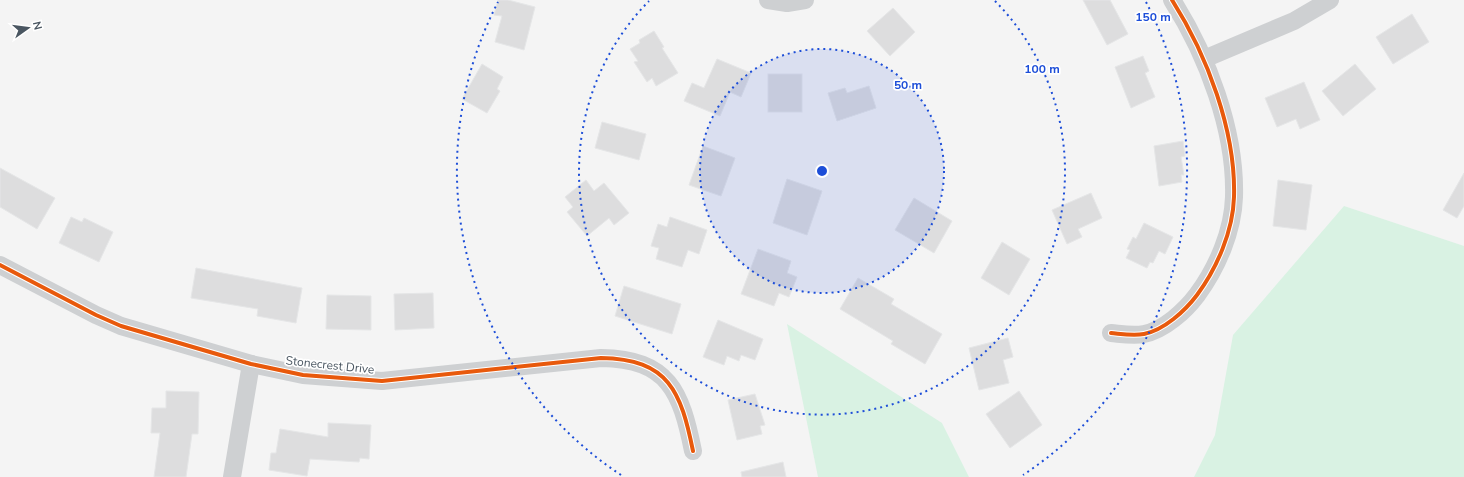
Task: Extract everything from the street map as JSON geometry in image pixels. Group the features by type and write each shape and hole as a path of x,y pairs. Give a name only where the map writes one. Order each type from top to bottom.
{"street":[{"path":"768,0 787,2 805,0"},
{"path":"1111,333 1144,334 1156,330 1174,318 1192,301 1206,282 1221,253 1231,221 1234,197 1233,170 1221,112 1204,59 1172,0"},
{"path":"1204,59 1294,21 1330,0"},
{"name":"Stonecrest Drive","path":"0,265 121,326 251,364 303,375 382,381 601,358 621,359 641,363 659,374 672,388 680,401 686,418 693,451"},
{"path":"232,477 251,364"}],"green space":[{"path":"1344,206 1464,246 1464,477 1194,477 1215,435 1233,335"},
{"path":"787,324 942,423 969,477 818,477"}],"building":[{"path":"498,0 508,0 535,7 524,50 495,42 502,16 494,15"},
{"path":"1083,0 1110,0 1128,34 1107,45"},
{"path":"893,8 915,32 890,56 867,31"},
{"path":"1412,14 1429,42 1393,64 1376,37"},
{"path":"654,31 664,47 662,48 678,73 656,86 652,78 647,82 634,62 638,61 630,49 640,43 639,40"},
{"path":"1143,56 1149,71 1145,73 1155,97 1131,108 1115,67"},
{"path":"717,59 751,73 741,97 730,92 720,116 684,101 692,83 704,88"},
{"path":"482,64 503,77 497,89 500,91 487,113 462,99"},
{"path":"1355,64 1376,89 1343,116 1322,91"},
{"path":"768,74 802,74 802,112 768,112"},
{"path":"1304,82 1320,120 1300,129 1296,119 1277,127 1265,98"},
{"path":"869,86 876,108 837,121 828,93 845,88 847,93"},
{"path":"602,122 646,134 639,160 595,148"},
{"path":"1183,141 1185,156 1181,157 1184,175 1181,175 1182,182 1159,186 1154,146"},
{"path":"703,146 735,158 721,196 689,185"},
{"path":"0,168 55,198 37,229 0,207"},
{"path":"1464,173 1464,206 1457,218 1443,210"},
{"path":"787,179 822,191 807,235 773,223"},
{"path":"586,180 594,191 604,183 629,213 614,225 609,218 587,236 567,212 573,207 565,197"},
{"path":"1278,180 1312,185 1306,230 1273,226"},
{"path":"1091,193 1102,218 1078,229 1082,237 1067,244 1052,210"},
{"path":"914,198 952,221 934,253 895,230"},
{"path":"71,217 82,222 84,218 113,232 99,262 59,243"},
{"path":"670,217 707,230 699,254 688,250 682,267 656,259 659,248 651,246 658,224 667,227"},
{"path":"1144,223 1173,237 1165,254 1159,251 1153,263 1150,262 1147,268 1126,258 1130,250 1127,249 1133,237 1136,239"},
{"path":"1002,242 1030,259 1009,295 981,278"},
{"path":"758,249 791,261 787,273 797,277 789,297 779,293 774,306 741,294"},
{"path":"196,268 302,288 296,323 257,316 258,309 191,298"},
{"path":"858,278 894,299 891,304 942,334 925,364 891,344 893,341 840,309"},
{"path":"624,286 681,304 672,334 615,316"},
{"path":"433,293 434,328 395,330 394,294"},
{"path":"327,295 371,296 371,330 326,329"},
{"path":"718,320 763,339 755,360 741,355 739,361 727,356 724,365 703,357"},
{"path":"1008,338 1013,357 1003,360 1009,383 979,390 969,348"},
{"path":"166,391 199,392 198,434 192,434 186,477 154,477 160,433 151,433 152,408 166,408"},
{"path":"1019,391 1042,425 1010,448 986,414"},
{"path":"755,394 765,425 760,426 762,434 737,440 728,400"},
{"path":"328,423 371,425 369,459 360,458 359,462 310,459 307,476 269,470 271,453 276,453 280,429 328,437"},
{"path":"783,462 786,477 742,477 741,472"}],"cycle path":[{"path":"1111,333 1132,335 1144,334 1152,332 1174,319 1197,295 1211,273 1223,249 1231,223 1234,197 1233,172 1230,146 1224,120 1208,69 1197,45 1172,0"},
{"path":"0,265 96,315 121,326 251,364 303,375 382,381 601,358 624,360 642,365 657,372 668,383 677,396 683,412 693,451"}]}
